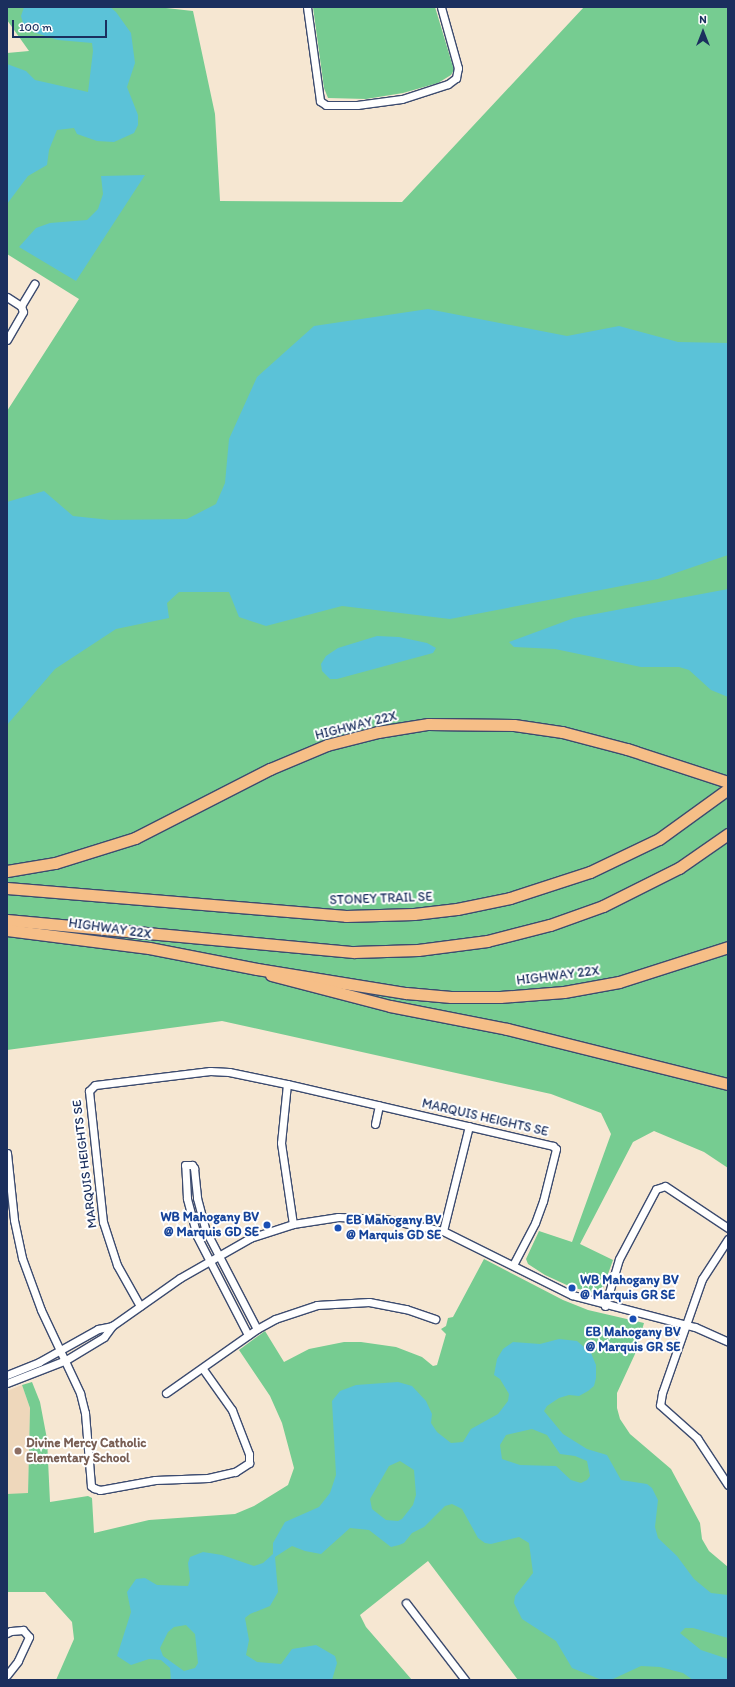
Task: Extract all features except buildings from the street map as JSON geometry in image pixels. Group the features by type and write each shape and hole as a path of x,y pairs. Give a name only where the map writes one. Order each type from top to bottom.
{"highway":[{"name":"HIGHWAY 22X","path":"7,871 55,863 135,838 270,769 327,745 378,732 428,724 514,725 562,732 627,749 728,782"},
{"name":"STONEY TRAIL SE","path":"7,888 346,916 414,914 510,898 590,872 659,839 728,789"},
{"path":"7,920 354,952 418,950 486,941 550,925 603,906 679,868 728,834"},
{"name":"HIGHWAY 22X","path":"7,930 148,948 257,970 406,993 500,996 564,992 619,982 728,947"},
{"path":"257,970 285,980 360,998 508,1029 728,1084"}],"street":[{"path":"307,7 320,101 326,105 357,105 402,98 448,84 456,78 458,68 442,7"},
{"path":"21,306 34,284"},
{"path":"7,298 21,306 23,312 21,318 7,340"},
{"name":"MARQUIS HEIGHTS SE","path":"140,1306 117,1265 102,1222 89,1091 95,1085 210,1071 229,1072 288,1084 554,1146 556,1149 535,1223 513,1265"},
{"path":"288,1084 281,1143 293,1224"},
{"path":"375,1124 378,1106"},
{"path":"442,1231 469,1126"},
{"path":"7,1153 14,1220 22,1258 41,1310 62,1350 85,1413 91,1486 100,1490 155,1480 208,1478 235,1472 249,1463 249,1454 232,1410 203,1369"},
{"path":"248,1334 197,1236 189,1208 184,1169 189,1164 194,1168 202,1219 257,1329"},
{"path":"605,1306 619,1259 656,1189 665,1186 728,1228"},
{"path":"7,1383 66,1360 104,1337 112,1326 219,1254 250,1238 293,1224 323,1219 369,1217 400,1221 442,1231 513,1265 556,1289 605,1306 686,1325 728,1342"},
{"path":"728,1239 702,1279 662,1393 660,1405 698,1438 728,1485"},
{"path":"166,1392 203,1369 248,1334 304,1309 344,1302 387,1304 435,1319"},
{"path":"7,1375 62,1350 98,1329 112,1326"},
{"path":"406,1603 465,1680"},
{"path":"7,1633 10,1630 23,1630 28,1637 18,1661 7,1675"}],"shaded area":[{"name":"Divine Mercy Catholic Elementary School","path":"22,1385 30,1408 28,1494 7,1494 7,1391"}],"green space":[{"path":"7,7 157,7 193,11 215,114 220,201 402,202 584,7 728,7 728,1168 704,1152 654,1131 633,1142 580,1244 613,1260 602,1291 598,1294 571,1287 545,1275 528,1264 526,1259 539,1231 572,1242 611,1134 601,1113 551,1094 222,1021 7,1050 7,411 79,299 7,254 7,53 29,51 7,20"},
{"path":"313,7 435,7 454,70 451,75 438,83 403,93 366,99 328,98 324,88"},
{"path":"484,1259 563,1300 588,1310 644,1323 635,1354 617,1393 617,1408 620,1419 630,1434 671,1469 700,1523 702,1539 709,1551 728,1567 728,1680 518,1680 428,1561 360,1615 366,1627 412,1680 56,1680 74,1639 72,1622 45,1592 7,1592 7,1494 28,1493 30,1408 22,1385 32,1382 40,1402 47,1439 50,1502 88,1496 92,1498 94,1533 149,1520 235,1514 254,1506 288,1485 294,1468 282,1423 270,1396 239,1350 265,1331 284,1362 309,1349 344,1342 361,1342 396,1347 422,1357 433,1366 437,1365 446,1334 441,1329 446,1326 448,1318 453,1317"}],"water":[{"path":"24,7 110,7 116,12 131,33 135,63 127,87 138,115 138,125 134,133 114,142 97,141 77,134 74,128 57,130 49,150 47,165 28,176 7,204 7,64 26,71 35,80 88,92 93,51 92,43 58,40 33,32 23,23 21,16"},
{"path":"145,175 76,281 19,247 36,228 50,223 87,220 98,209 103,194 101,176"},
{"path":"428,309 567,336 619,326 678,342 728,343 728,555 658,579 450,619 342,606 266,626 239,617 229,592 179,592 167,603 169,618 116,629 55,669 7,725 7,502 44,491 73,516 110,520 187,519 216,504 225,483 229,439 257,377 314,326"},
{"path":"728,589 728,697 711,690 689,670 679,667 641,667 555,649 514,647 509,642 574,618"},
{"path":"377,636 399,637 427,643 436,648 433,653 337,679 330,679 322,671 321,664 326,656 338,648"},
{"path":"559,1339 577,1341 591,1353 596,1365 596,1378 594,1386 579,1396 569,1395 559,1398 547,1406 544,1411 563,1434 587,1449 607,1455 621,1480 647,1484 652,1488 658,1500 655,1527 658,1538 677,1556 694,1579 711,1593 728,1595 728,1638 693,1628 685,1628 680,1633 701,1650 728,1659 728,1680 693,1680 683,1673 660,1667 641,1666 613,1679 602,1680 572,1668 556,1641 522,1619 514,1603 515,1596 533,1573 529,1543 519,1537 491,1544 485,1543 478,1538 462,1509 452,1504 445,1506 424,1527 412,1533 404,1543 399,1545 391,1547 369,1530 350,1528 321,1554 305,1551 292,1546 275,1557 278,1592 270,1606 250,1614 245,1618 249,1640 246,1655 257,1662 281,1664 292,1649 316,1645 335,1656 337,1663 332,1680 171,1680 170,1668 161,1660 149,1659 131,1665 117,1656 131,1612 127,1592 136,1579 145,1578 157,1585 188,1586 190,1580 188,1563 190,1557 203,1552 222,1555 254,1566 263,1563 273,1554 273,1543 285,1522 319,1507 330,1493 336,1475 332,1401 340,1391 356,1385 398,1382 412,1386 426,1401 432,1414 431,1423 437,1432 451,1443 463,1442 471,1429 498,1414 508,1401 509,1394 500,1379 494,1375 497,1359 503,1349 513,1342 540,1344","holes":["532,1429 547,1435 560,1454 575,1456 587,1461 590,1476 587,1480 581,1483 571,1480 556,1466 520,1465 502,1459 500,1445 506,1435","400,1461 414,1470 416,1495 413,1505 402,1519 398,1521 386,1520 372,1509 370,1499 389,1466","186,1625 195,1634 198,1663 195,1668 184,1671 163,1656 160,1648 168,1632 174,1627"]}],"place":[{"name":"WB Mahogany BV @ Marquis GD SE","path":"267,1225"},
{"name":"EB Mahogany BV @ Marquis GD SE","path":"338,1228"},
{"name":"WB Mahogany BV @ Marquis GR SE","path":"572,1288"},
{"name":"EB Mahogany BV @ Marquis GR SE","path":"633,1319"},
{"name":"Divine Mercy Catholic Elementary School","path":"18,1451"}]}
